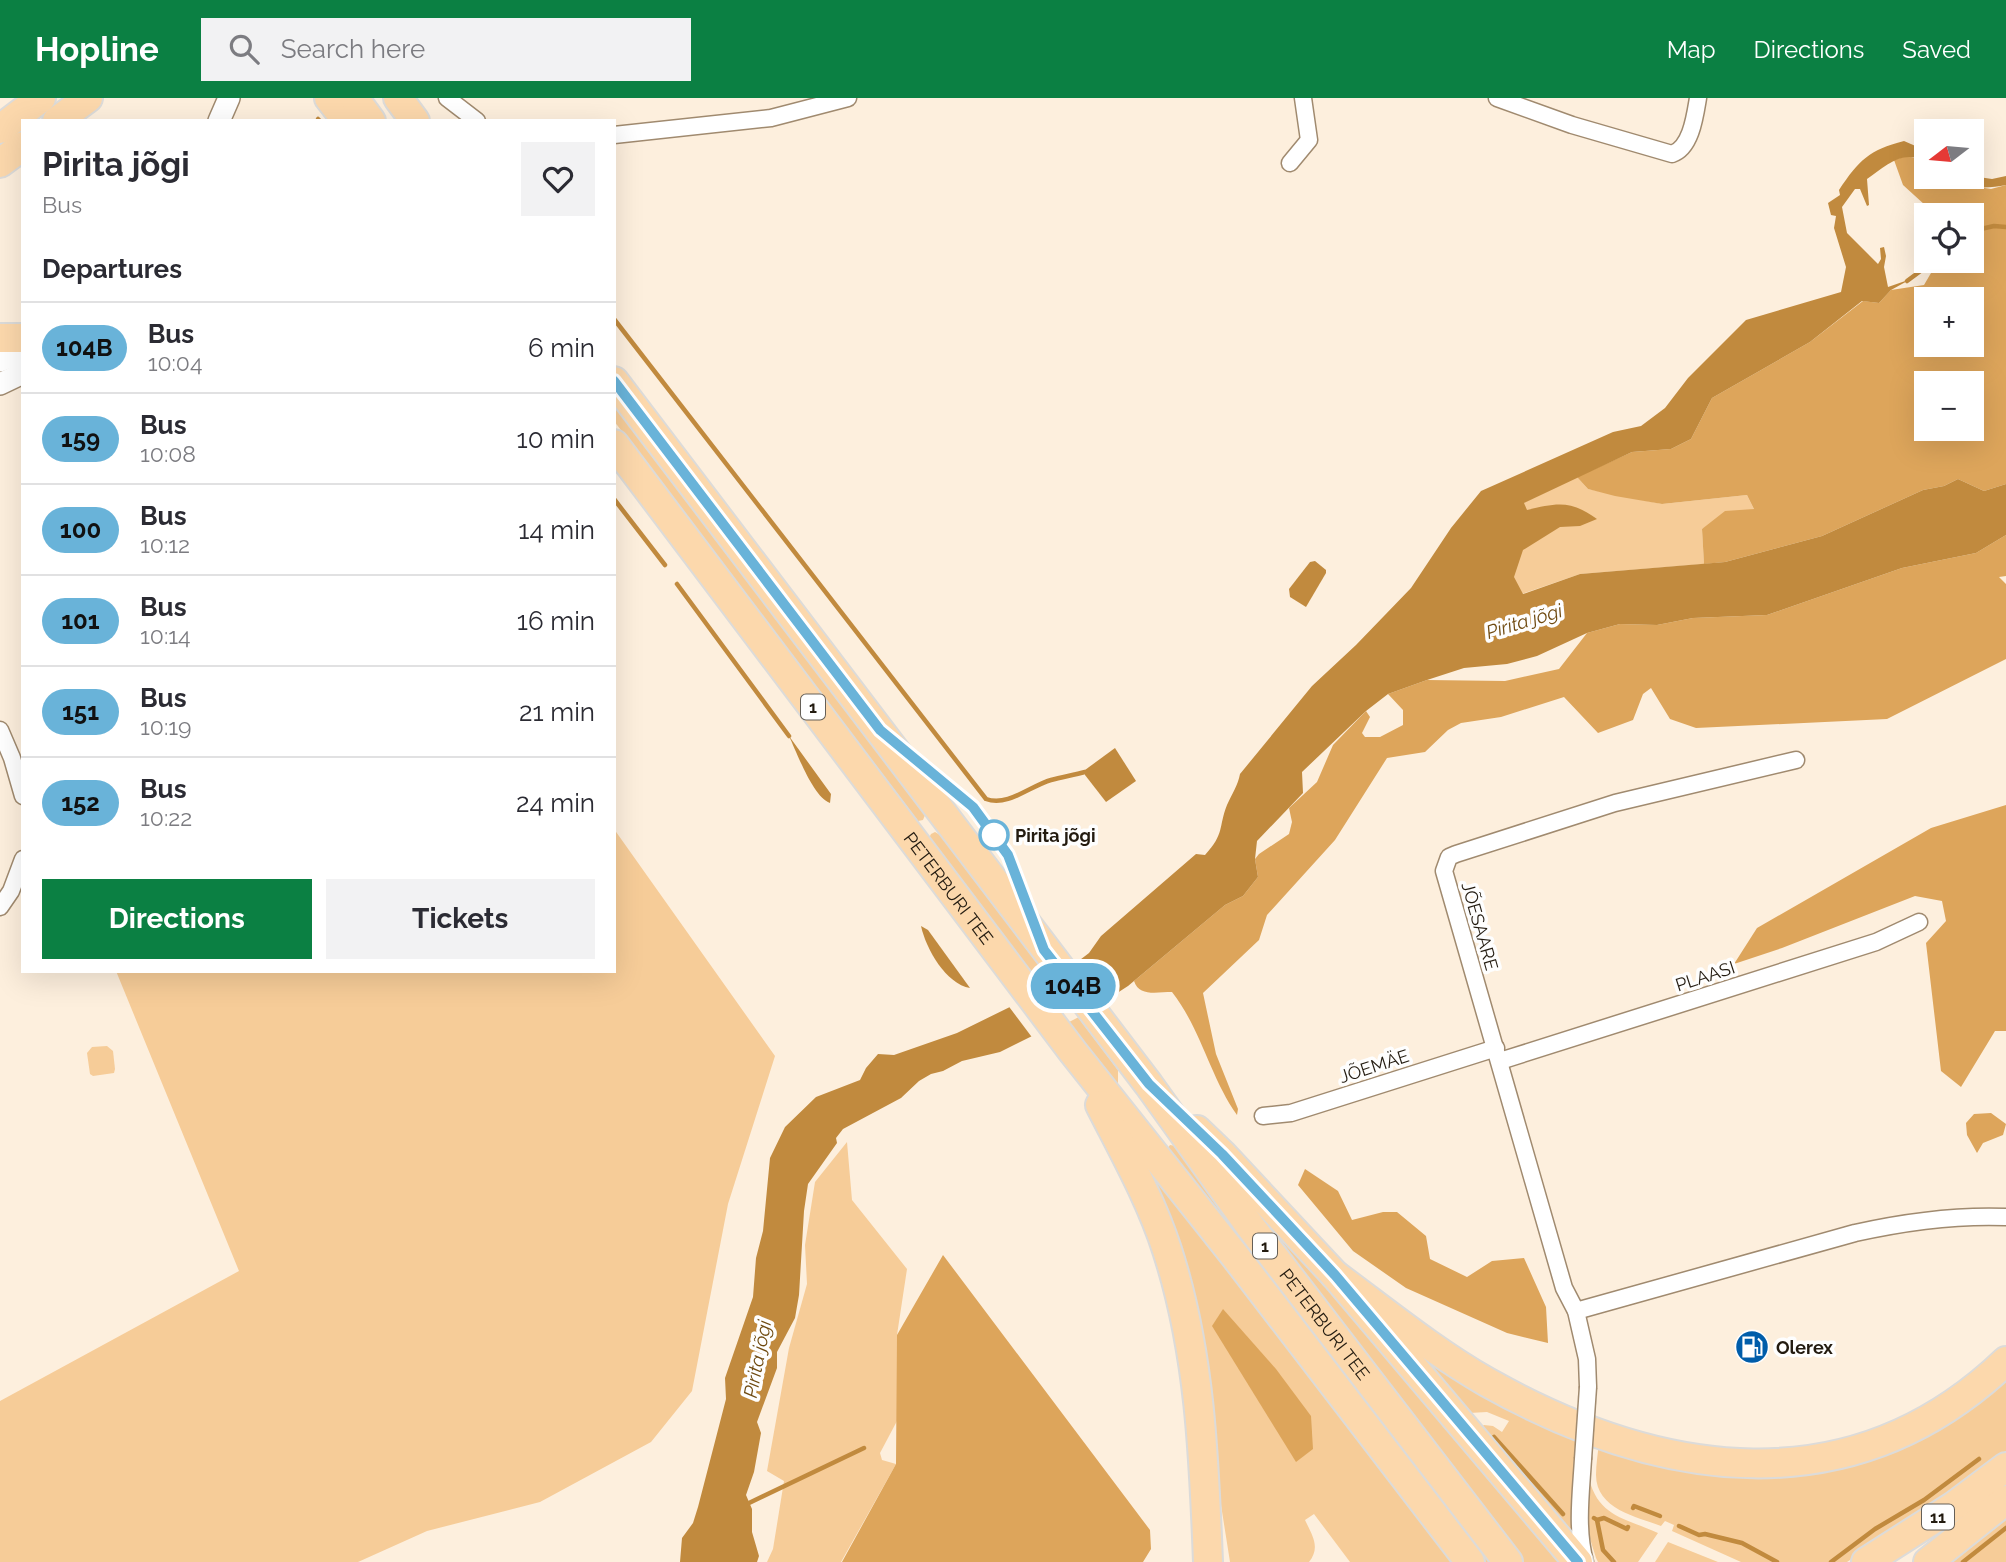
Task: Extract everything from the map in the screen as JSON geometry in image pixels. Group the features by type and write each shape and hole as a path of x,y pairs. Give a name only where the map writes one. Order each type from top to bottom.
{"highway":[{"path":"0,129 41,98"},
{"path":"60,119 88,98"},
{"path":"329,98 345,119"},
{"path":"354,98 370,119"},
{"path":"398,98 414,119"},
{"path":"0,163 21,147"},
{"path":"0,338 21,338"},
{"name":"PETERBURI TEE","path":"616,384 1044,950 1149,1084 1250,1226 1508,1562"},
{"name":"PETERBURI TEE","path":"616,447 1073,1052 1227,1246 1470,1562"},
{"path":"1073,1052 1134,1171 1170,1260 1184,1308 1194,1364 1208,1562"},
{"path":"1149,1084 1222,1154 1335,1275 1578,1562"},
{"path":"1335,1275 1486,1381 1562,1419 1625,1443 1682,1457 1747,1465 1796,1462 1847,1453 1920,1424 1955,1403 1989,1378 2006,1361"},
{"name":"11","path":"1866,1562 1954,1506 2006,1467"},
{"name":"11","path":"1928,1562 2006,1500"},
{"path":"1206,1510 1218,1562"}],"street":[{"path":"220,119 229,98"},
{"path":"447,98 474,119"},
{"path":"616,135 771,118 848,98"},
{"path":"1290,163 1309,140 1303,98"},
{"path":"1497,98 1572,125 1672,154 1680,152 1685,143 1695,117 1698,98"},
{"path":"0,360 21,353"},
{"path":"0,384 21,374"},
{"path":"0,730 21,789"},
{"name":"JÕESAARE","path":"1584,1562 1580,1510 1588,1387 1587,1359 1576,1311 1563,1288 1444,871 1449,857 1615,803 1796,760"},
{"path":"0,907 11,891 21,864"},
{"name":"PLAASI","path":"1498,1054 1876,942 1919,922"},
{"name":"JÕEMÄE","path":"1263,1116 1291,1113 1498,1054"},
{"path":"1576,1311 1855,1233 1908,1223 2006,1217"}],"shaded area":[{"path":"1906,156 1914,158 1914,189 1991,189 2006,185 2006,484 1984,491 1958,479 1944,486 1923,490 1822,536 1725,562 1704,564 1702,529 1725,511 1754,509 1747,495 1662,504 1588,489 1577,477 1632,452 1671,449 1691,439 1712,398 1810,342 1863,301 1879,303 1891,290 1924,285 1931,273 1984,273 1984,203 1923,203 1903,185 1894,160"},
{"path":"616,408 925,815 923,820 918,821 616,424"},
{"path":"1577,477 1588,489 1662,504 1747,495 1754,509 1702,529 1704,564 1580,574 1522,594 1442,572 1523,503"},
{"path":"2006,535 2006,576 1999,577 2006,584 2006,659 1887,719 1696,728 1670,719 1651,688 1643,694 1633,720 1598,733 1564,697 1501,717 1461,723 1448,730 1425,752 1387,758 1335,840 1267,915 1259,940 1203,993 1216,1054 1238,1109 1237,1115 1191,1021 1172,992 1144,992 1136,986 1134,981 1225,905 1243,896 1258,877 1255,859 1289,834 1292,822 1289,808 1317,782 1333,745 1366,711 1370,717 1362,733 1365,737 1380,737 1403,725 1403,710 1388,694 1427,680 1505,681 1559,669 1587,633 1620,624 1657,625 1693,618 1767,615 1902,568 1976,553"},
{"path":"2006,805 2006,1031 1995,1031 1961,1087 1941,1071 1926,943 1946,921 1942,901 1915,896 1734,964 1757,928 1931,828"},
{"path":"616,832 775,1056 728,1204 692,1391 651,1442 540,1502 427,1531 358,1562 0,1562 0,1401 239,1271 117,973 616,973"},
{"path":"935,832 940,835 1118,1070 1118,1086 929,838"},
{"path":"107,1046 113,1051 114,1073 93,1076 90,1074 87,1053 92,1047"},
{"path":"1991,1113 2006,1124 2003,1135 1983,1143 1977,1153 1967,1135 1966,1123 1974,1114"},
{"path":"847,1142 852,1200 907,1269 897,1335 897,1421 880,1453 882,1460 896,1464 841,1562 767,1562 773,1549 784,1481 767,1471 789,1348 807,1284 805,1245 815,1182"},
{"path":"1170,1145 1176,1146 1496,1562 1481,1562 1167,1149"},
{"path":"1305,1169 1338,1191 1352,1220 1383,1212 1397,1212 1426,1236 1430,1259 1467,1277 1492,1261 1524,1258 1546,1307 1548,1343 1507,1333 1406,1288 1353,1251 1298,1185"},
{"path":"1150,1178 1163,1184 1455,1562 1350,1562 1314,1514 1305,1520 1315,1546 1309,1562 1230,1562 1221,1505 1213,1416"},
{"path":"1254,1204 1439,1411 1566,1562 1522,1562 1260,1222"},
{"path":"943,1255 1150,1530 1151,1549 1143,1562 842,1562 896,1464 897,1335"},
{"path":"1223,1309 1276,1369 1311,1416 1313,1449 1296,1462 1212,1326"},
{"path":"1379,1317 1577,1432 1574,1537 1476,1430 1484,1425 1493,1426 1502,1432 1509,1421 1487,1412 1469,1413"},
{"path":"2006,1375 2006,1451 1981,1472 1847,1562 1741,1562 1672,1531 1674,1525 1665,1521 1661,1526 1620,1510 1610,1504 1598,1487 1596,1471 1599,1442 1784,1472"},
{"path":"1589,1479 1593,1492 1607,1509 1658,1533 1638,1562 1598,1562 1587,1529"},
{"path":"2006,1512 2006,1562 1943,1562"},
{"path":"1668,1542 1718,1562 1655,1562"}],"water":[{"path":"1904,141 1914,145 1914,158 1896,160 1867,179 1869,205 1867,206 1860,189 1855,189 1842,207 1847,233 1878,264 1881,259 1880,248 1884,247 1888,287 1911,279 1891,290 1879,303 1862,301 1810,342 1712,398 1691,439 1671,449 1632,452 1524,503 1527,510 1555,505 1571,506 1597,519 1580,526 1560,527 1523,550 1514,577 1523,594 1580,574 1725,562 1822,536 1923,490 1944,486 1958,479 1984,491 2006,484 2006,535 1976,553 1902,568 1767,615 1693,618 1657,625 1620,624 1587,633 1537,656 1507,664 1464,668 1427,680 1388,694 1366,711 1302,772 1303,793 1257,841 1255,859 1258,877 1243,896 1225,905 1128,986 1111,997 1000,1052 962,1061 931,1074 901,1098 843,1129 836,1138 837,1143 808,1184 795,1318 777,1352 777,1368 757,1422 761,1433 754,1472 746,1495 752,1509 752,1532 759,1556 757,1562 680,1562 682,1538 693,1523 726,1399 725,1378 753,1297 770,1158 785,1127 816,1097 860,1080 878,1054 894,1055 957,1033 1018,1003 1051,982 1089,953 1101,936 1196,854 1205,855 1218,836 1240,774 1312,686 1411,588 1451,528 1481,491 1613,432 1641,426 1665,408 1688,378 1746,320 1841,292 1846,267 1834,228 1836,216 1831,215 1828,203 1840,195 1839,190 1859,164 1882,148"},
{"path":"2006,176 2006,185 1984,187 1984,178"},
{"path":"1315,561 1326,573 1306,607 1290,597 1289,589 1310,562"},
{"path":"789,736 831,794 830,803 812,784"},
{"path":"1115,748 1136,781 1106,802 1085,775 1085,770"},
{"path":"921,926 928,930 970,988 945,973 932,955"}],"pier":[{"path":"1078,957 1112,1000 1034,1040 1007,1004 1049,979"}],"waterway":[{"path":"1984,228 2006,227"},
{"path":"1907,281 1918,273"},
{"path":"616,322 986,799 994,801 1011,798 1051,780 1085,772"},
{"path":"616,502 665,565"},
{"path":"677,584 789,736"},
{"path":"1494,1437 1563,1514"},
{"path":"749,1503 864,1448"},
{"path":"1831,1562 1875,1529 1924,1500 1979,1459"},
{"path":"1633,1508 1634,1506 1660,1516"},
{"path":"1594,1518 1597,1520 1603,1550 1614,1562"},
{"path":"1597,1520 1604,1518 1627,1529 1628,1527"},
{"path":"1679,1526 1699,1535 1742,1543 1777,1562"},
{"path":"1963,1562 2006,1528"}],"bus line":[{"name":"104B","path":"616,384 880,730 973,807 1008,855 1044,950 1149,1084 1222,1154 1335,1275 1578,1562"}],"place":[{"name":"Pirita jõgi","path":"994,835"},
{"name":"Olerex","path":"1752,1347"}]}
